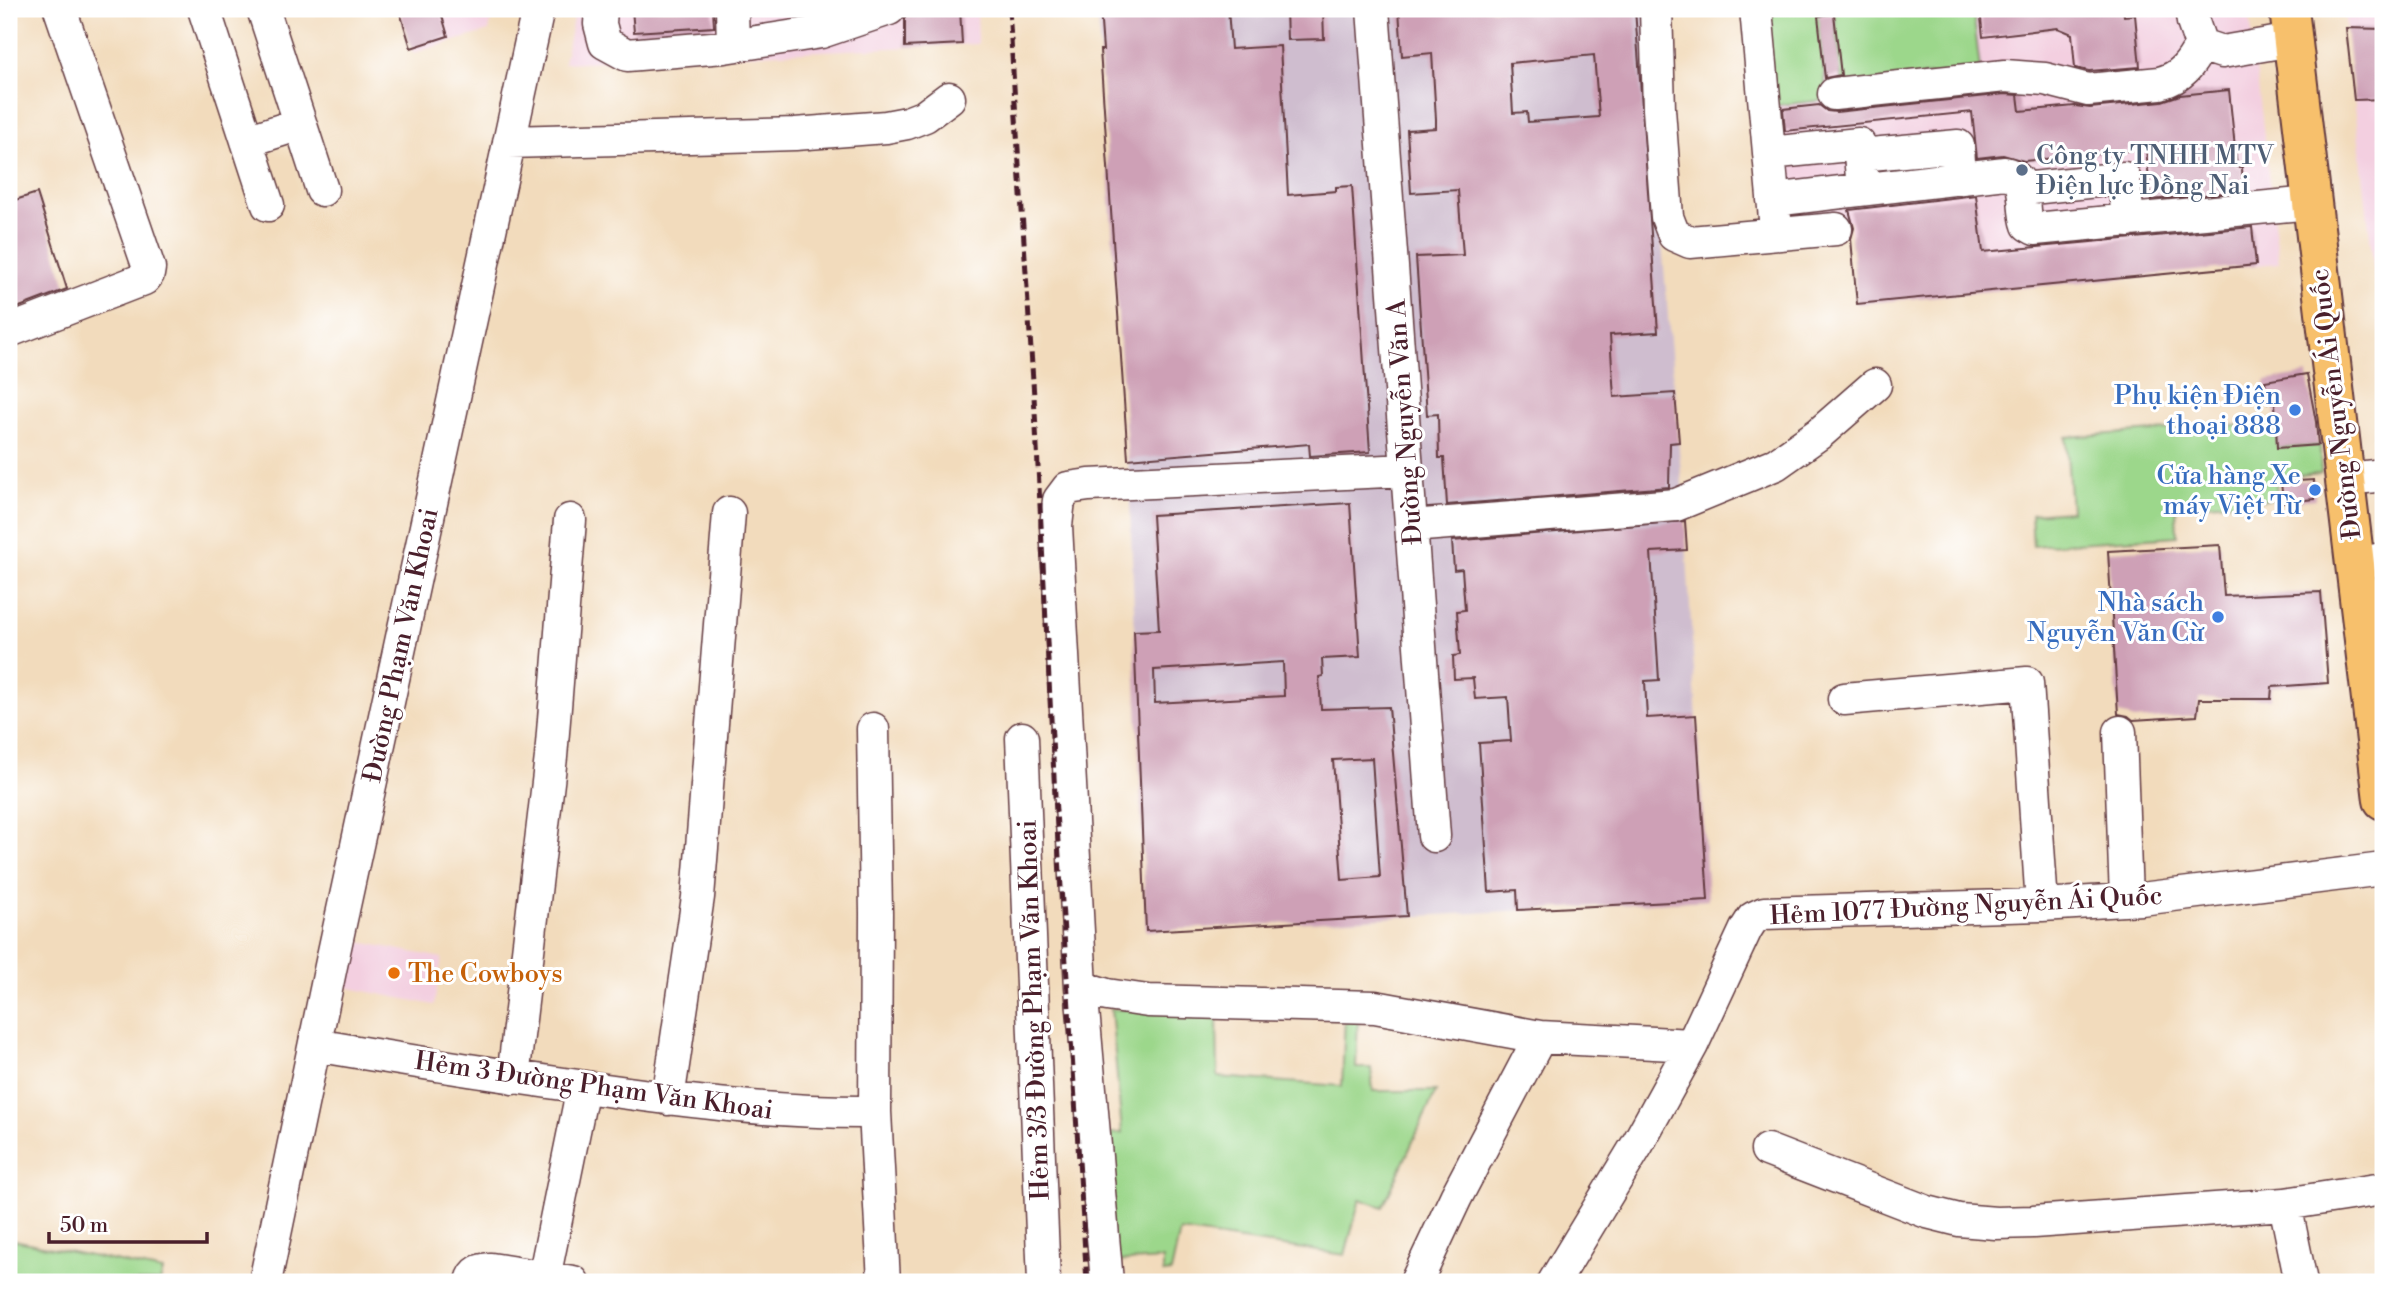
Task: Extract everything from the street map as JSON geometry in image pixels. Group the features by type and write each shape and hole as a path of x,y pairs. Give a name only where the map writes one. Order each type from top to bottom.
{"main road":[{"name":"Đường Nguyễn Ái Quốc","path":"2314,9 2375,476 2383,624"},
{"name":"Đường Nguyễn Ái Quốc","path":"2291,24 2383,800"}],"street":[{"path":"9,331 144,279 149,268 60,9"},
{"path":"204,9 268,205"},
{"path":"263,9 321,190"},
{"name":"Đường Phạm Văn Khoai","path":"265,1282 538,9"},
{"path":"601,9 600,24 605,43 627,55 733,45 821,32 889,9"},
{"path":"732,9 733,45"},
{"name":"Đường Nguyễn Văn A","path":"1373,9 1433,836"},
{"path":"1656,9 1659,109 1667,217 1674,235 1690,242 1836,229"},
{"path":"1756,9 1776,234"},
{"path":"1834,94 2005,76 2045,79 2088,90 2160,83 2170,80 2189,67 2201,45 2193,22 2192,9"},
{"path":"2201,45 2221,52 2291,24"},
{"path":"509,142 795,134 886,127 925,116 949,99"},
{"path":"247,141 300,124"},
{"path":"1769,153 1859,144 1863,189"},
{"path":"1860,155 1958,146 1960,178"},
{"path":"1773,200 2005,173 2021,182 2025,218 2028,225 2035,229 2311,203"},
{"path":"2023,189 2124,178 2128,221"},
{"path":"1411,526 1676,505 1776,464 1821,433 1875,385"},
{"path":"1107,1282 1081,987 1056,526 1059,500 1068,488 1089,485 1408,470"},
{"path":"668,1099 698,897 729,513"},
{"path":"513,1078 551,757 570,520"},
{"path":"1844,699 2027,683 2042,905"},
{"path":"873,729 875,1112 884,1282"},
{"path":"2120,732 2126,900"},
{"name":"Hẻm 3/3 Đường Phạm Văn Khoai","path":"1022,738 1044,1282"},
{"name":"Hẻm 1077 Đường Nguyễn Ái Quốc","path":"1554,1282 1637,1145 1692,1045 1746,929 1753,918 1764,912 2042,905 2126,900 2383,869"},
{"path":"1081,987 1107,995 1148,1001 1375,1007 1540,1037 1692,1045"},
{"path":"1416,1282 1456,1197 1540,1037"},
{"name":"Hẻm 3 Đường Phạm Văn Khoai","path":"315,1045 513,1078 668,1099 815,1112 875,1112"},
{"path":"473,1279 480,1270 491,1269 559,1280 583,1087"},
{"path":"1767,1150 1927,1212 1959,1220 1996,1223 2285,1204 2383,1189"},
{"path":"2285,1204 2301,1282"}],"shaded area":[{"path":"399,9 493,9 489,31 413,53"},
{"path":"575,9 977,9 978,44 564,63"},
{"path":"1097,9 1648,9 1660,219 1684,509 1708,900 1146,931 1129,476"},
{"name":"Công ty TNHH MTV Điện lực Đồng Nai","path":"1764,9 2249,9 2279,263 1857,304 1850,221 1782,227"},
{"path":"2344,9 2383,9 2383,333 2381,333"},
{"name":"The Cowboys","path":"355,941 442,958 434,1005 345,987"}],"green space":[{"path":"1764,9 1818,9 1827,100 1771,106"},
{"path":"1834,9 1973,9 1980,70 1842,85"},
{"path":"2275,423 2278,448 2320,445 2321,473 2276,477 2277,499 2176,506 2177,536 2033,546 2031,514 2071,511 2066,437"},
{"path":"1111,1009 1217,1013 1218,1077 1342,1086 1345,1016 1358,1017 1356,1068 1371,1068 1373,1091 1436,1091 1383,1207 1360,1199 1345,1255 1180,1231 1171,1272 1163,1273 1163,1259 1113,1262 1101,1134 1122,1133"},
{"path":"9,1239 163,1271 160,1282 9,1282"}],"building":[{"path":"399,9 440,9 448,36 411,48"},
{"path":"632,9 713,9 714,27 634,32"},
{"path":"907,9 960,9 962,44 905,47"},
{"path":"1100,9 1228,9 1231,49 1280,46 1288,195 1336,191 1336,187 1352,186 1370,452 1310,456 1309,444 1128,459 1100,50 1103,50"},
{"path":"1286,9 1323,9 1324,39 1287,40"},
{"path":"1399,9 1635,9 1658,332 1610,335 1614,397 1675,393 1679,442 1670,443 1669,487 1447,505 1444,458 1439,458 1438,414 1427,415 1416,257 1463,255 1458,190 1411,193 1407,130 1436,128 1432,53 1402,56","holes":["1594,55 1599,117 1528,122 1527,112 1513,113 1510,63"]},
{"path":"1980,9 2123,9 2124,16 2135,15 2140,67 2089,71 2075,68 2072,34 2058,28 1983,37"},
{"path":"1834,14 1841,75 1825,78 1818,16"},
{"path":"2346,28 2383,29 2383,99 2354,100"},
{"path":"2229,90 2237,167 2242,167 2243,191 2151,200 2146,149 2024,161 2003,155 1977,158 1972,112 1785,131 1783,109 1819,105 1827,111 1836,112 2005,94 2018,95 2020,111 2162,101 2180,95"},
{"path":"37,193 67,289 9,311 9,202"},
{"path":"1976,195 1983,252 2252,227 2256,265 1857,304 1851,239 1854,228 1849,210"},
{"path":"2307,374 2318,445 2277,448 2275,402 2268,403 2265,381"},
{"path":"2314,480 2315,499 2283,502 2281,482"},
{"path":"1350,503 1360,657 1322,659 1323,676 1319,677 1321,709 1389,707 1407,916 1146,931 1134,631 1159,630 1152,515","holes":["1283,662 1284,696 1155,703 1154,670","1372,758 1380,877 1342,880 1333,760"]},
{"path":"1685,521 1687,550 1651,552 1659,680 1645,681 1647,718 1696,715 1708,900 1518,910 1517,890 1489,892 1479,743 1511,741 1508,697 1475,699 1473,678 1454,679 1453,656 1460,655 1457,611 1465,610 1462,569 1454,570 1452,541"},
{"name":"Nhà sách Nguyễn Văn Cừ","path":"2220,545 2224,596 2321,592 2328,683 2272,687 2271,699 2199,699 2197,716 2133,720 2118,714 2108,551"}],"railway":[{"path":"1009,9 1036,428 1055,796 1087,1282"}],"place":[{"name":"Công ty TNHH MTV Điện lực Đồng Nai","path":"2022,170"},
{"name":"Phụ kiện Điện thoại 888","path":"2295,410"},
{"name":"Cửa hàng Xe máy Việt Từ","path":"2315,490"},
{"name":"Nhà sách Nguyễn Văn Cừ","path":"2218,617"},
{"name":"The Cowboys","path":"394,973"}]}
